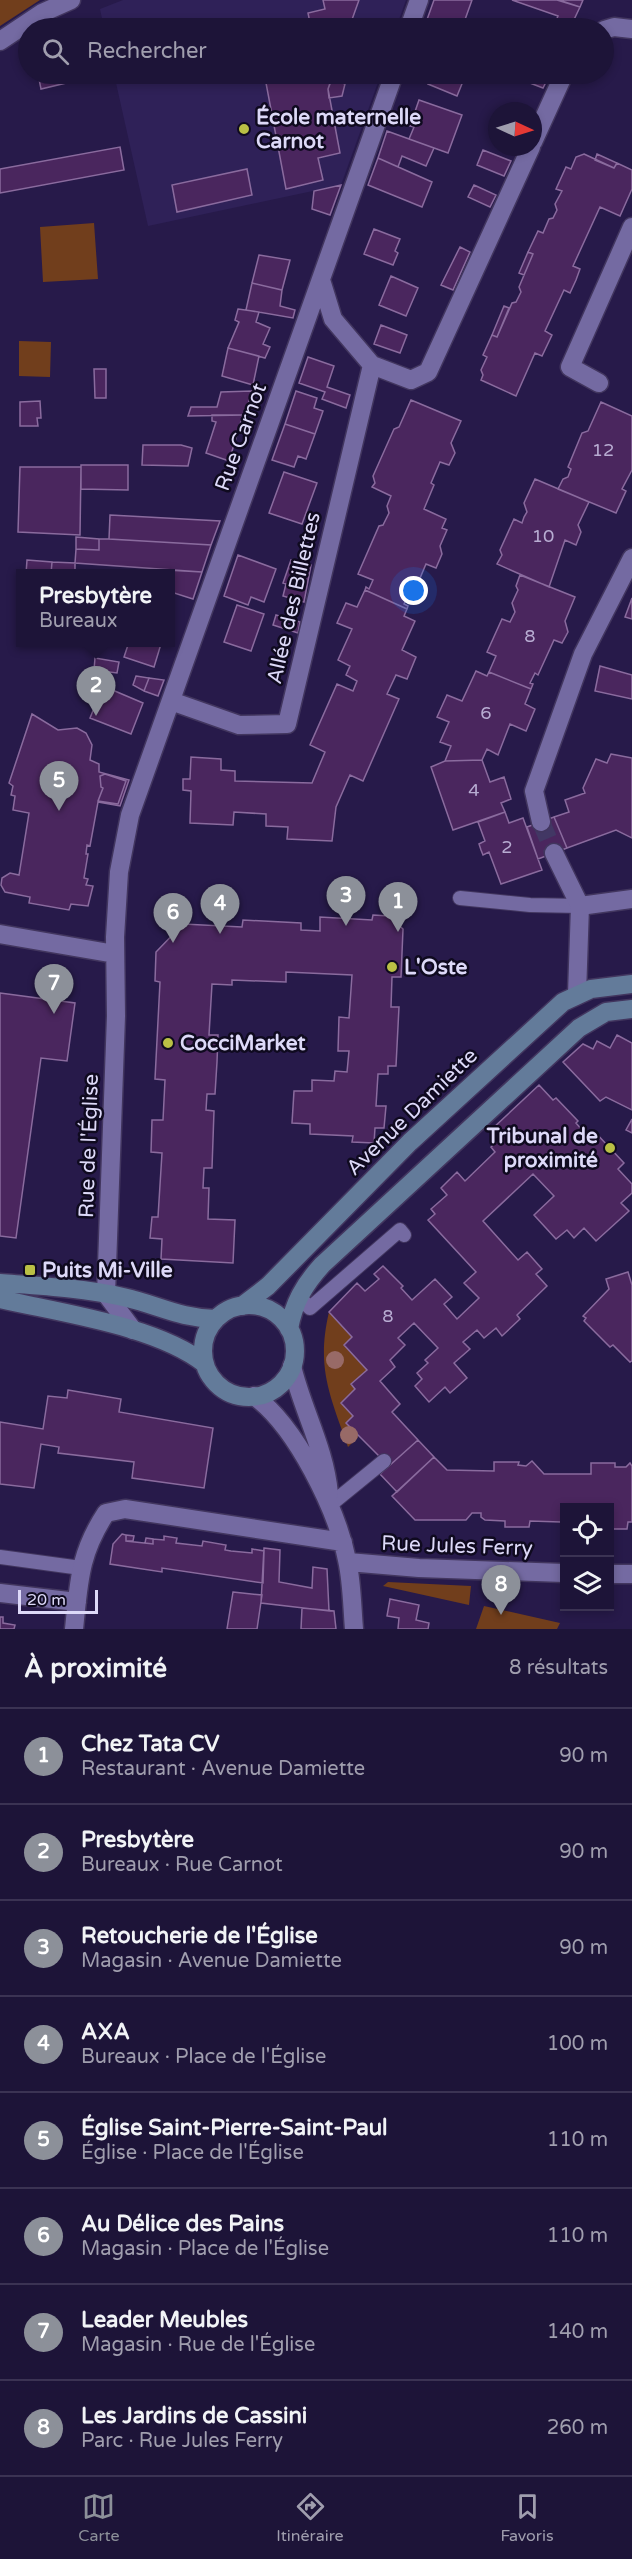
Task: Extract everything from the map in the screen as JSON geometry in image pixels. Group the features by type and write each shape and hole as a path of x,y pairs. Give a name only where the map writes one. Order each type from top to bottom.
{"main road":[{"name":"Avenue Damiette","path":"242,1306 268,1286 410,1142 563,1002 577,994 604,986 632,984"},
{"path":"289,1329 298,1296 305,1284 322,1265 579,1028 606,1012 632,1009"},
{"path":"0,1283 106,1294 140,1302 178,1315 216,1319"},
{"path":"0,1299 133,1330 177,1346 205,1364"},
{"path":"242,1306 261,1306 278,1315 289,1329 294,1343 292,1366 288,1375 274,1389 254,1396 233,1394 224,1389 205,1364 204,1344 216,1319 228,1310 242,1306"}],"street":[{"path":"36,18 71,0"},
{"path":"413,18 419,0"},
{"path":"614,27 632,29"},
{"path":"0,40 18,29"},
{"name":"Rue Carnot","path":"130,815 390,84"},
{"path":"542,122 559,84"},
{"path":"321,280 333,319 372,365 411,380 428,372 527,156"},
{"path":"599,383 570,368 632,227"},
{"name":"Allée des Billettes","path":"171,701 239,725 287,724 372,365"},
{"path":"541,822 534,791 583,654 632,558"},
{"name":"Rue de l'Église","path":"106,1294 119,872 130,815"},
{"path":"554,853 580,906 577,994"},
{"path":"580,906 630,896"},
{"path":"0,934 115,954"},
{"path":"106,1294 133,1330"},
{"path":"292,1366 319,1443 328,1478 330,1504"},
{"path":"254,1396 278,1417 330,1504 348,1562 354,1629"},
{"path":"74,1629 81,1568 94,1531 106,1513 125,1509 343,1542"},
{"name":"Rue Jules Ferry","path":"348,1562 419,1568 560,1573"},
{"path":"614,1574 632,1574"},
{"path":"0,1593 77,1602"}],"lane":[{"path":"460,898 530,905 580,906"},
{"path":"298,1296 310,1308 400,1230 404,1235"},
{"path":"330,1504 381,1458"},
{"path":"0,1557 81,1568"}],"shaded area":[{"path":"0,0 40,0 0,26"},
{"path":"123,0 406,0 400,18 102,18 100,9"},
{"name":"École maternelle Carnot","path":"116,84 377,84 341,185 148,226"},
{"path":"94,223 98,279 43,282 40,227"},
{"path":"19,341 51,342 50,377 19,376"},
{"path":"329,1312 352,1337 344,1345 367,1370 351,1384 355,1389 341,1403 353,1416 346,1423 358,1437 348,1447 327,1381 324,1349"},
{"path":"388,1582 471,1586 469,1605 383,1586"},
{"path":"484,1606 560,1623 557,1629 476,1629"}],"building":[{"path":"323,0 359,0 353,18 309,18 308,13 325,9"},
{"path":"434,0 472,0 466,18 428,18"},
{"path":"512,0 557,0 580,7 575,18 557,18 558,16"},
{"path":"559,0 583,0 580,7"},
{"path":"40,84 62,84 41,89"},
{"path":"266,84 330,84 328,89 340,153 318,158 323,180 286,189"},
{"path":"330,84 345,84 342,96 329,98"},
{"path":"428,84 462,84 457,96"},
{"path":"533,84 545,84 543,88"},
{"path":"419,100 462,115 448,153 409,139 414,127 410,126"},
{"path":"387,131 434,148 426,166 402,156 398,167 378,158"},
{"path":"120,147 124,170 0,193 0,169"},
{"path":"483,150 488,152 488,156 498,156 511,161 504,176 477,165"},
{"path":"584,154 614,168 617,163 632,170 632,189 620,216 600,207 573,266 580,269 576,280 570,293 564,290 545,331 552,335 542,356 535,353 516,396 481,380 483,375 481,370 487,357 483,355 492,335 497,337 512,303 516,302 521,292 519,287 533,254 528,252 538,231 543,233 549,219 553,218 557,210 555,204 562,191 556,189 566,167 571,169 576,157"},
{"path":"597,154 617,163 614,168 595,160"},
{"path":"378,158 432,182 422,207 368,185"},
{"path":"247,169 252,195 177,212 172,185"},
{"path":"341,185 330,215 312,209 314,191"},
{"path":"474,185 496,195 490,207 468,197"},
{"path":"374,229 400,239 393,265 364,254"},
{"path":"460,247 470,252 453,290 441,285"},
{"path":"528,252 533,254 524,275 519,273"},
{"path":"259,255 290,260 282,290 252,283"},
{"path":"391,276 418,288 406,316 379,305"},
{"path":"252,283 282,290 280,306 295,310 293,318 246,310"},
{"path":"504,306 509,308 497,337 492,335"},
{"path":"238,309 259,312 256,322 270,328 263,344 270,347 265,358 228,348 239,322 235,320"},
{"path":"381,325 407,335 400,353 374,344"},
{"path":"228,348 259,356 253,385 222,376"},
{"path":"308,357 334,366 327,387 350,395 346,408 322,399 325,392 299,383"},
{"path":"94,369 106,369 106,398 95,398"},
{"path":"252,391 245,415 188,416 191,407 217,407 221,392"},
{"path":"296,391 317,398 314,408 323,411 315,434 285,424"},
{"path":"411,400 461,421 451,443 455,453 449,465 440,462 424,509 446,519 442,528 447,530 440,546 442,554 436,568 426,564 412,597 408,596 404,604 408,606 407,609 365,590 366,587 369,589 373,580 358,574 379,526 383,525 389,513 387,506 391,496 372,487 375,483 373,476 394,429 399,427"},
{"path":"40,401 41,418 37,418 38,426 20,426 20,402"},
{"path":"601,402 632,416 632,470 622,489 626,491 616,513 558,489 563,479 568,477 571,469 568,467 582,433 588,431"},
{"path":"212,415 243,415 229,461 206,453 216,422 212,421"},
{"path":"285,424 315,434 306,459 298,456 294,467 272,460"},
{"path":"143,445 181,445 192,448 188,466 142,465"},
{"path":"81,465 128,465 128,490 81,489"},
{"path":"20,467 81,467 80,535 18,532"},
{"path":"284,472 317,483 302,524 269,513"},
{"path":"535,479 589,502 578,525 581,532 576,545 565,540 549,587 497,564 502,555 500,550 514,519 522,523 527,512 524,503"},
{"path":"110,515 220,521 211,545 109,539"},
{"path":"76,537 99,539 99,550 76,549"},
{"path":"99,539 211,545 202,572 75,563 76,549 99,550"},
{"path":"238,555 276,569 264,602 251,597 248,605 224,596"},
{"path":"27,560 52,562 51,569 26,569"},
{"path":"291,560 311,565 304,602 283,596 286,584 283,583"},
{"path":"52,562 75,563 75,569 51,569"},
{"path":"175,570 202,572 193,599 175,593"},
{"path":"520,575 575,597 565,621 568,632 562,643 554,640 538,675 535,673 530,683 533,684 531,689 489,672 496,656 487,652 502,619 510,622 515,612 512,603 518,590 516,586"},
{"path":"365,590 407,609 404,616 415,621 402,650 416,657 407,679 396,675 387,694 399,699 363,781 350,775 336,807 332,841 287,839 288,827 266,826 266,814 234,812 233,825 190,823 191,791 183,790 183,779 190,779 191,757 221,759 221,770 235,771 235,781 312,783 325,752 310,745 337,684 353,691 357,681 346,675 350,666 338,660 352,629 337,623 346,603 357,607"},
{"path":"632,598 632,619 625,617"},
{"path":"237,605 264,614 251,651 224,642"},
{"path":"276,615 300,622 298,633 273,625"},
{"path":"127,647 160,647 154,667 124,657"},
{"path":"95,658 119,662 117,673 94,670"},
{"path":"600,666 632,675 632,699 595,691"},
{"path":"476,671 487,676 489,672 531,689 525,704 535,709 526,731 510,724 498,755 487,749 482,760 445,761 451,746 440,742 449,722 437,717 447,695 462,701"},
{"path":"136,676 149,678 144,691 133,685"},
{"path":"149,678 164,680 158,696 144,691"},
{"path":"103,686 143,703 131,734 90,718"},
{"path":"32,714 58,730 77,728 86,733 92,745 90,760 99,764 99,772 129,780 120,806 98,802 90,846 87,845 86,854 88,854 84,878 88,879 86,885 93,886 88,906 71,904 69,910 29,903 30,897 5,892 1,885 2,878 10,873 19,875 29,813 13,810 15,796 11,795 13,786 9,783"},
{"path":"611,754 632,758 632,838 616,830 567,848 554,817 569,812 565,800 585,793 583,788 596,759 607,763"},
{"path":"482,760 490,782 504,777 511,799 501,803 505,812 453,830 431,767 445,761"},
{"path":"105,774 126,781 118,804 98,801 103,788 100,776"},
{"path":"505,812 509,823 523,818 542,870 501,884 489,852 483,855 481,850 479,844 485,841 478,822"},
{"path":"554,817 567,848 538,859 527,827"},
{"path":"373,915 389,916 403,929 401,977 392,977 391,1007 399,1007 396,1066 388,1066 388,1074 378,1074 376,1106 386,1106 384,1128 375,1128 374,1143 352,1142 353,1136 310,1134 310,1124 292,1123 294,1091 312,1091 312,1080 334,1081 335,1071 347,1072 349,1051 338,1051 339,1017 349,1018 352,975 286,972 286,982 232,980 232,985 212,984 209,1035 218,1035 217,1062 215,1094 207,1094 206,1110 214,1111 212,1168 204,1168 203,1188 209,1188 208,1219 235,1220 233,1263 161,1259 162,1239 150,1238 152,1217 158,1217 162,1153 151,1152 152,1120 163,1120 165,1080 155,1079 160,982 155,981 156,952 183,924 242,927 243,920 301,923 301,930 320,931 320,917 372,920"},
{"path":"0,993 75,1003 67,1061 41,1058 16,1238 0,1236"},
{"path":"617,1035 632,1043 632,1110 606,1097 600,1101 563,1062 583,1044 593,1049 597,1041 610,1048"},
{"path":"539,1085 553,1100 556,1098 578,1121 576,1123 588,1137 594,1131 624,1163 618,1169 632,1184 632,1193 621,1203 629,1211 596,1241 584,1228 574,1238 567,1230 556,1239 534,1215 554,1196 533,1174 483,1221 518,1260 527,1252 542,1269 536,1274 547,1286 517,1315 520,1319 502,1336 496,1328 484,1338 477,1330 463,1342 470,1349 454,1363 467,1378 450,1393 445,1387 429,1402 415,1386 422,1379 417,1373 428,1363 425,1360 438,1348 414,1323 398,1338 405,1345 390,1360 395,1367 380,1381 400,1404 392,1412 418,1440 389,1466 346,1423 353,1416 341,1403 355,1389 351,1384 367,1370 344,1345 352,1337 329,1312 357,1283 365,1291 379,1279 374,1274 383,1266 403,1286 401,1288 412,1300 435,1279 452,1297 444,1304 457,1319 479,1298 464,1283 476,1272 428,1220 435,1214 431,1209 447,1195 441,1188 457,1172 465,1181 495,1152 491,1147 500,1139 491,1130"},
{"path":"632,1119 632,1133 626,1130"},
{"path":"628,1272 632,1285 632,1361 630,1362 613,1345 610,1347 584,1321 586,1318 583,1316 609,1289 606,1279"},
{"path":"68,1390 121,1399 119,1412 213,1428 204,1488 132,1478 134,1462 58,1453 59,1447 41,1444 34,1488 0,1484 0,1422 43,1429 48,1396 67,1398"},
{"path":"418,1440 434,1457 397,1492 380,1474"},
{"path":"434,1457 447,1470 494,1471 494,1462 519,1462 518,1465 526,1466 532,1461 544,1474 591,1474 591,1463 615,1463 615,1467 626,1467 630,1463 632,1466 632,1522 628,1522 627,1529 614,1529 614,1503 560,1503 560,1522 530,1521 529,1527 505,1527 505,1521 485,1520 481,1517 481,1513 472,1513 466,1520 415,1520 392,1496"},
{"path":"122,1534 126,1535 126,1541 153,1544 153,1539 164,1540 164,1536 177,1538 176,1543 202,1546 203,1541 226,1545 225,1550 231,1551 252,1553 252,1549 264,1551 263,1583 162,1568 162,1572 110,1564 113,1544"},
{"path":"126,1535 134,1536 133,1541 126,1541"},
{"path":"146,1538 153,1539 153,1544 145,1543"},
{"path":"264,1548 280,1550 279,1582 312,1588 313,1567 327,1569 329,1611 261,1603"},
{"path":"233,1592 262,1595 257,1629 227,1629"},
{"path":"390,1599 419,1605 416,1620 429,1623 428,1629 398,1629 399,1618 387,1616"},
{"path":"302,1608 334,1611 336,1629 301,1629"},
{"path":"0,1617 3,1617 3,1623 15,1625 14,1629 0,1629"}],"tunnel":[{"path":"541,822 554,853"}],"place":[{"name":"École maternelle Carnot","path":"244,129"},
{"name":"Presbytère","path":"96,716"},
{"name":"Église Saint-Pierre-Saint-Paul","path":"59,811"},
{"name":"Retoucherie de l'Église","path":"346,926"},
{"name":"Chez Tata CV","path":"398,932"},
{"name":"AXA","path":"220,934"},
{"name":"Au Délice des Pains","path":"173,943"},
{"name":"L'Oste","path":"392,967"},
{"name":"Leader Meubles","path":"54,1014"},
{"name":"CocciMarket","path":"168,1043"},
{"name":"Tribunal de proximité","path":"610,1148"},
{"name":"Puits Mi-Ville","path":"30,1270"},
{"name":"Les Jardins de Cassini","path":"501,1615"}]}
